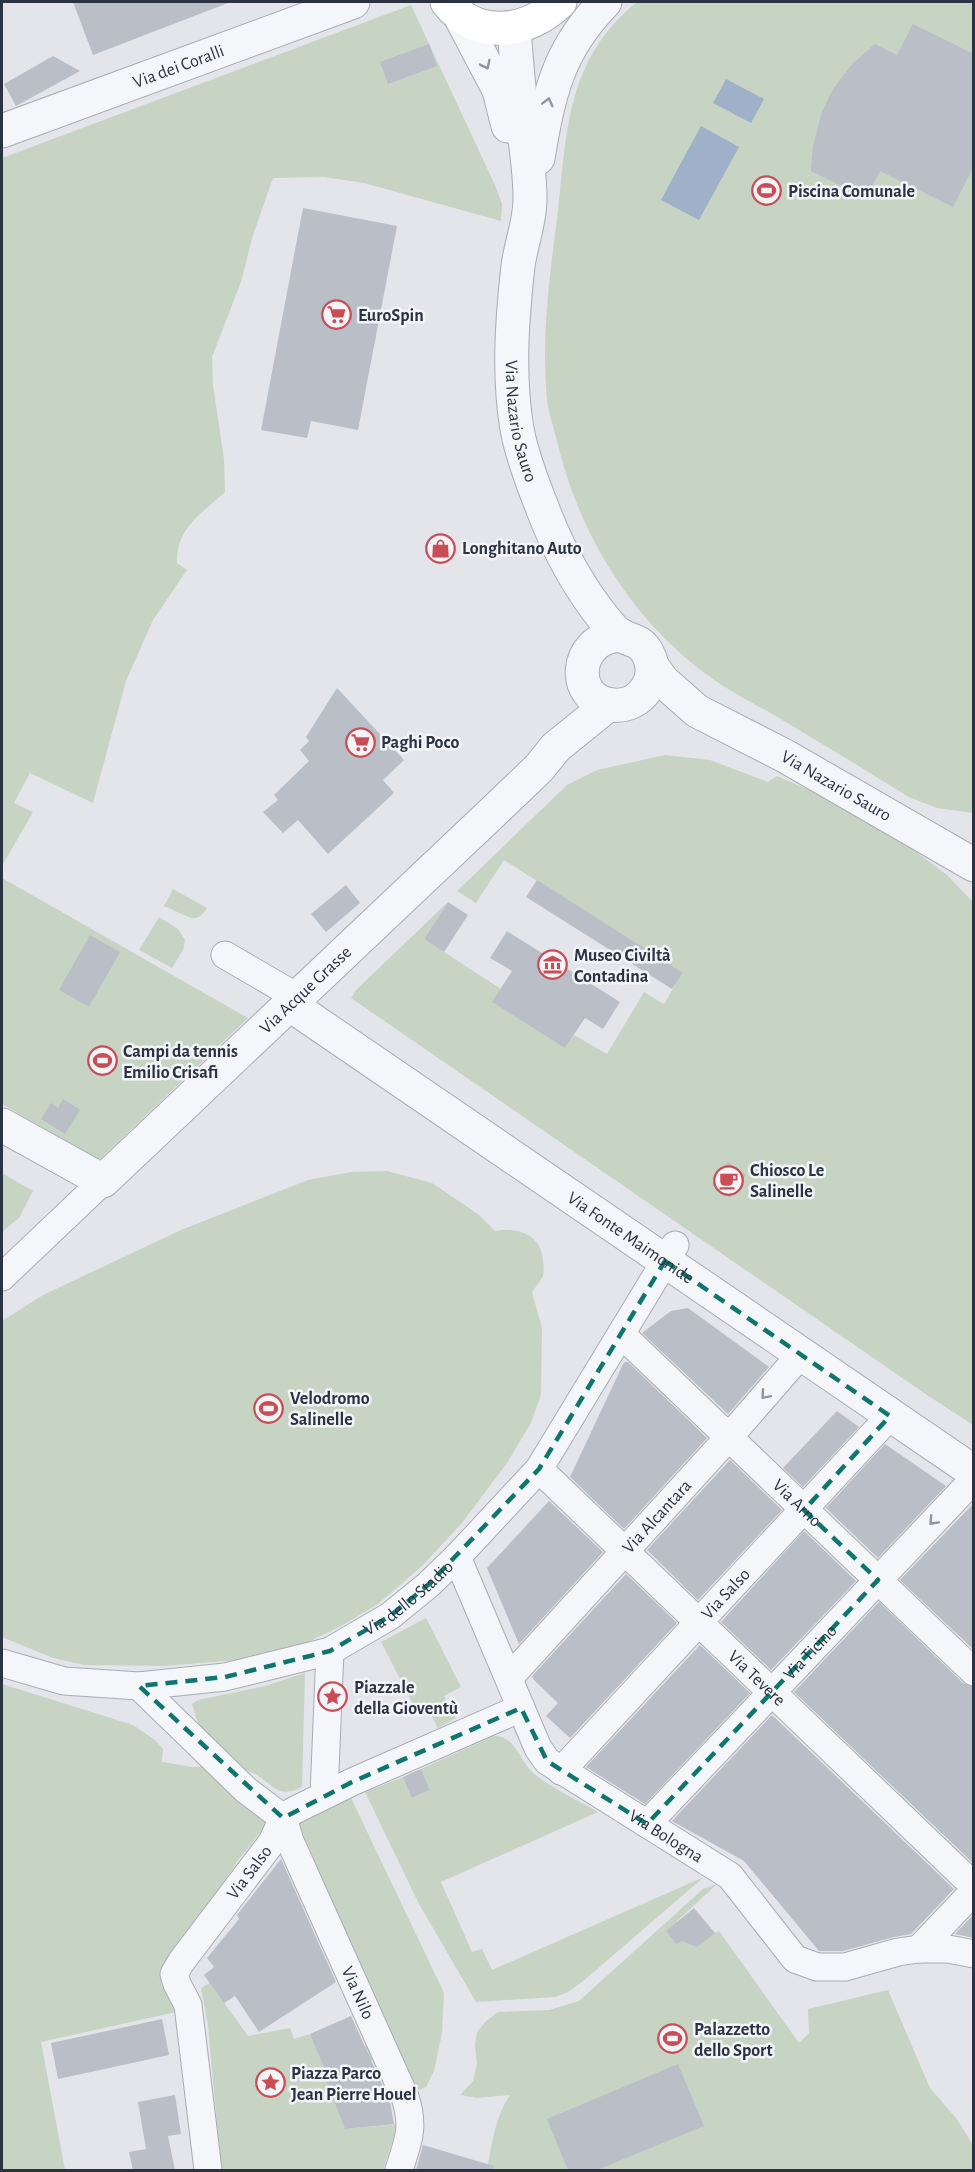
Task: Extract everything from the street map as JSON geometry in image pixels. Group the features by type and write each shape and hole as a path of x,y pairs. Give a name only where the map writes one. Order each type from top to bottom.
{"main road":[{"path":"448,6 476,23 495,28 514,28 532,23 554,7 579,2"}],"street":[{"name":"Via dei Coralli","path":"2,131 353,2"},
{"path":"518,265 548,101 556,76 578,33 605,2"},
{"path":"448,6 499,90 508,124 518,265"},
{"path":"514,28 530,201"},
{"path":"2,124 35,118"},
{"name":"Via Nazario Sauro","path":"518,265 512,355 513,394 518,431 526,465 536,492 570,567"},
{"path":"570,567 606,621 620,635 633,639 644,648 652,666 663,681 697,711"},
{"path":"570,567 585,635 586,688 591,694 621,703 697,711"},
{"path":"556,747 572,716 579,696 584,665 600,640 620,635"},
{"path":"556,747 648,686 652,666"},
{"name":"Via Nazario Sauro","path":"697,711 966,855"},
{"name":"Via Acque Grasse","path":"2,1277 539,768 556,747"},
{"name":"Via Fonte Maimonide","path":"225,955 297,997 670,1253 974,1452"},
{"path":"2,1125 103,1181"},
{"name":"Via Fonte Maimonide","path":"670,1253 802,1353 974,1472"},
{"name":"Via dello Stadio","path":"2,1663 64,1681 139,1686 225,1677 330,1651 390,1616 428,1585 457,1557 540,1469 670,1253"},
{"name":"Via Arno","path":"621,1334 974,1672"},
{"name":"Via Alcantara","path":"508,1678 729,1437 802,1353"},
{"name":"Via Salso","path":"561,1771 890,1416"},
{"name":"Via Tevere","path":"540,1469 974,1886"},
{"name":"Via Ticino","path":"647,1824 974,1479"},
{"name":"Via Bologna","path":"457,1557 538,1748 547,1761 730,1876 795,1959 817,1967 846,1967 898,1952 919,1949 948,1949 974,1954"},
{"path":"324,1795 330,1651"},
{"path":"139,1686 246,1790 284,1818 324,1795 521,1708"},
{"name":"Via Salso","path":"208,2170 188,2005 174,1974 272,1842 284,1818"},
{"name":"Via Nilo","path":"284,1818 290,1841 410,2112 411,2130 399,2170"},
{"path":"919,1949 974,1891"}],"highlighted area":[{"path":"665,1261 890,1416 804,1510 878,1580 647,1824 547,1761 521,1708 352,1782 283,1818 139,1686 225,1677 330,1651 390,1616 428,1585 539,1469"}],"green space":[{"path":"637,2 973,2 973,813 937,808 909,797 706,674 653,626 630,598 592,538 577,505 565,472 549,413 545,375 549,281 564,152 568,124 584,71 596,47 614,24"},
{"path":"411,5 495,185 502,204 501,221 364,183 324,177 273,178 253,235 241,282 212,357 213,385 224,459 225,492 199,515 185,531 181,540 177,563 187,570 153,620 126,681 93,803 30,773 14,803 33,812 2,866 2,158"},
{"path":"665,755 710,760 768,782 777,776 809,790 904,843 947,875 973,902 973,1425 351,998 356,990 448,902 424,939 501,989 565,1048 574,1035 607,1054 644,992 664,1004 682,973 504,860 476,903 457,891 567,785 597,770"},
{"name":"Campi da tennis Emilio Crisafi","path":"2,878 248,1018 98,1161 2,1104"},
{"path":"173,889 207,908 200,916 191,918 164,906"},
{"path":"159,917 178,929 185,940 183,950 172,968 139,950"},
{"name":"Velodromo Salinelle","path":"387,1171 432,1183 478,1214 495,1231 512,1230 527,1234 539,1245 542,1253 543,1276 532,1292 542,1328 541,1394 531,1423 507,1463 462,1523 422,1566 378,1604 304,1644 251,1659 164,1666 84,1665 53,1658 2,1637 2,1321 43,1295 181,1230 308,1180 351,1172"},
{"path":"2,1173 33,1191 19,1218 2,1232"},
{"path":"426,1618 461,1687 444,1696 456,1718 438,1728 425,1703 415,1708 381,1642"},
{"path":"305,1673 302,1787 294,1791 281,1791 253,1773 238,1771 199,1726 192,1704 198,1700 265,1686"},
{"path":"2,1684 133,1725 155,1740 163,1749 162,1762 193,1767 207,1766 267,1824 239,1859 181,1947 181,2011 41,2042 65,2170 2,2170"},
{"path":"494,1736 501,1737 512,1744 528,1768 539,1778 598,1812 441,1882 472,1952 482,1949 492,1970 704,1877 582,1982 568,1992 555,1997 476,2002 419,1904 365,1792 403,1777 413,1798 430,1790 421,1769"},
{"path":"351,1798 444,1993 442,2033 434,2071 426,2087 416,2091 298,1823"},
{"path":"717,1884 676,1922 715,1933 719,1931 799,2043 809,2033 808,2009 888,1990 930,2088 956,2118 973,2145 973,2170 487,2170 497,2122 510,2095 477,2098 460,2095 473,2081 477,2064 475,2045 477,2032 485,2022 498,2012 549,2010 579,2001 703,1889"},
{"name":"Piazza Parco Jean Pierre Houel","path":"210,1983 248,2036 290,2028 294,2039 310,2034 322,2060 369,2044 376,2059 325,2075 345,2129 398,2124 383,2170 221,2170 208,2025 201,1988"}],"water":[{"path":"726,79 764,99 751,123 713,103"},
{"path":"701,126 739,147 699,220 661,200"}],"building":[{"path":"73,2 227,2 228,3 93,55"},
{"path":"913,24 974,54 974,166 953,207 880,171 866,198 811,171 813,146 821,114 833,89 852,64 875,44 897,55"},
{"path":"429,44 437,66 388,84 380,62"},
{"path":"53,56 80,71 16,106 4,84"},
{"path":"303,208 397,226 358,430 311,421 307,438 261,430"},
{"path":"337,688 404,760 383,780 394,793 328,854 298,820 283,833 263,812 278,800 274,795 309,761 300,750 309,741 306,737"},
{"path":"537,880 683,973 672,989 526,897"},
{"path":"346,885 360,903 326,932 311,914"},
{"path":"448,902 468,915 444,952 424,939"},
{"path":"507,931 620,1002 603,1029 585,1018 565,1048 492,1002 512,971 490,958"},
{"path":"90,935 120,952 89,1007 59,990"},
{"path":"63,1099 80,1110 65,1134 41,1119 51,1103 58,1108"},
{"name":"Chiosco Le Salinelle","path":"728,1162 746,1175 730,1198 712,1185"},
{"path":"688,1308 769,1367 728,1414 642,1333 671,1311"},
{"path":"624,1362 628,1362 707,1438 624,1529 570,1477"},
{"path":"837,1411 859,1427 803,1487 783,1468"},
{"path":"885,1444 946,1486 878,1558 826,1508"},
{"path":"730,1460 782,1510 698,1600 647,1550"},
{"path":"549,1501 603,1552 519,1644 487,1568"},
{"path":"972,1505 974,1506 974,1650 900,1580"},
{"path":"804,1531 856,1581 771,1670 721,1622"},
{"path":"626,1574 677,1623 570,1738 546,1716 558,1703 532,1676"},
{"path":"879,1602 963,1683 974,1687 974,1864 794,1692"},
{"path":"700,1645 750,1693 645,1804 586,1767"},
{"path":"772,1715 954,1889 911,1934 843,1951 819,1951 744,1861 672,1821"},
{"path":"421,1769 430,1790 412,1798 403,1777"},
{"path":"281,1859 336,1982 259,2032 235,1996 224,2003 204,1975 214,1967 207,1958 239,1919 237,1915"},
{"path":"694,1908 715,1933 697,1947 682,1941 676,1944 666,1931"},
{"path":"974,1914 974,1938 955,1934"},
{"path":"351,2016 390,2102 394,2124 345,2129 324,2075 327,2074 310,2034"},
{"path":"162,2019 169,2055 58,2079 51,2043"},
{"path":"678,2064 704,2126 597,2170 568,2170 547,2119"},
{"path":"175,2095 181,2134 168,2136 175,2170 133,2170 129,2152 146,2149 138,2102"},
{"path":"423,2145 494,2166 493,2170 416,2170"}],"place":[{"name":"Piscina Comunale","path":"767,191"},
{"name":"EuroSpin","path":"337,315"},
{"name":"Longhitano Auto","path":"441,548"},
{"name":"Paghi Poco","path":"360,742"},
{"name":"Museo Civiltà Contadina","path":"553,965"},
{"name":"Campi da tennis Emilio Crisafi","path":"102,1061"},
{"name":"Chiosco Le Salinelle","path":"729,1180"},
{"name":"Velodromo Salinelle","path":"269,1408"},
{"name":"Piazzale della Gioventù","path":"333,1697"},
{"name":"Palazzetto dello Sport","path":"673,2039"},
{"name":"Piazza Parco Jean Pierre Houel","path":"270,2083"}]}
